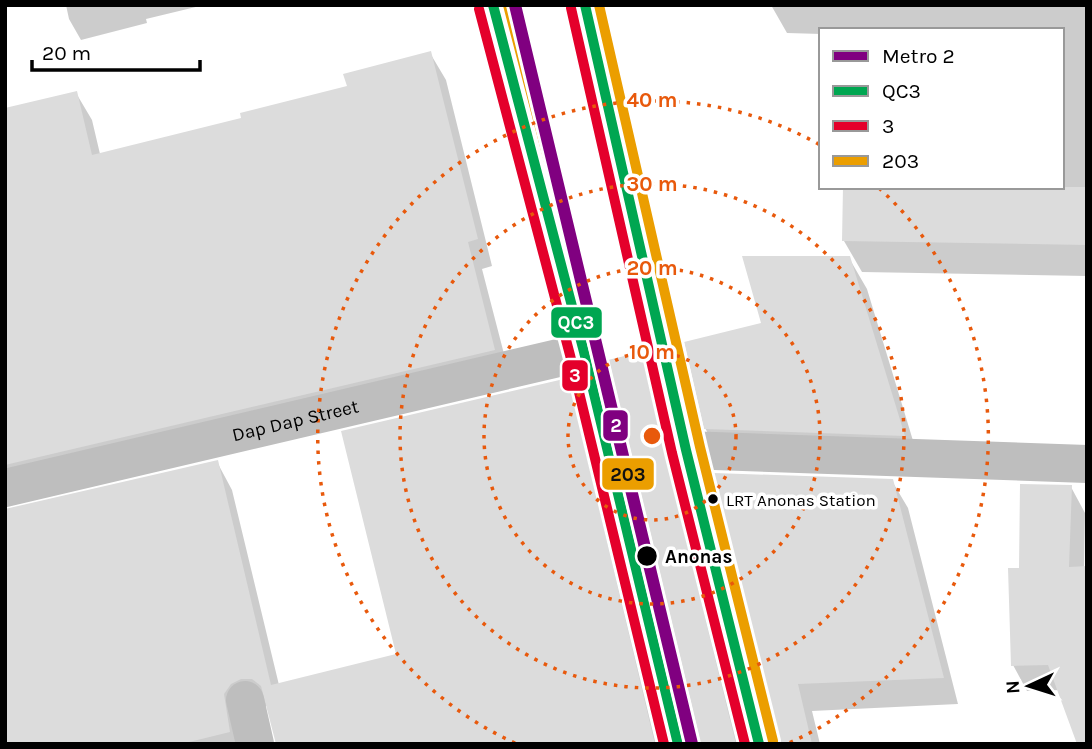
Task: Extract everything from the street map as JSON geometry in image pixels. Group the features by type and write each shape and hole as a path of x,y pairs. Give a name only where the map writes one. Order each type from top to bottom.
{"main road":[{"path":"494,5 584,352 678,744"},
{"path":"585,5 686,450 760,744"}],"lane":[{"name":"Dap Dap Street","path":"5,488 584,352"},
{"path":"686,450 1087,464"},
{"path":"246,700 255,744"}],"building":[{"path":"431,51 478,239 468,242 495,350 5,465 5,108 77,91 92,155 241,118 240,113 347,86 343,74"},
{"path":"1087,187 1087,245 842,241 843,189"},
{"path":"742,256 850,256 905,436 704,429 684,342 761,323"},
{"path":"641,352 736,744 699,744 608,360"},
{"path":"568,378 655,744 276,744 261,686 252,679 241,679 231,684 224,694 230,732 181,744 5,744 5,509 218,460 271,685 396,654 341,431"},
{"path":"714,473 893,479 944,678 798,684 812,744 780,744"},
{"path":"1020,484 1072,485 1069,567 1087,566 1087,744 1077,744 1048,665 1011,666 1008,568 1019,568"}],"metro line":[{"name":"2","path":"515,5 692,744"}],"transit line":[{"name":"QC3","path":"493,5 584,352 678,744"},
{"name":"203","path":"508,5 598,349 692,741"},
{"name":"QC3","path":"585,5 686,450 759,744"},
{"name":"203","path":"599,5 700,447 773,741"},
{"name":"3","path":"571,8 672,453 745,744"},
{"name":"3","path":"479,9 570,355 664,744"}],"place":[{"name":"LRT Anonas Station","path":"713,499"},
{"name":"Anonas","path":"647,556"}]}
